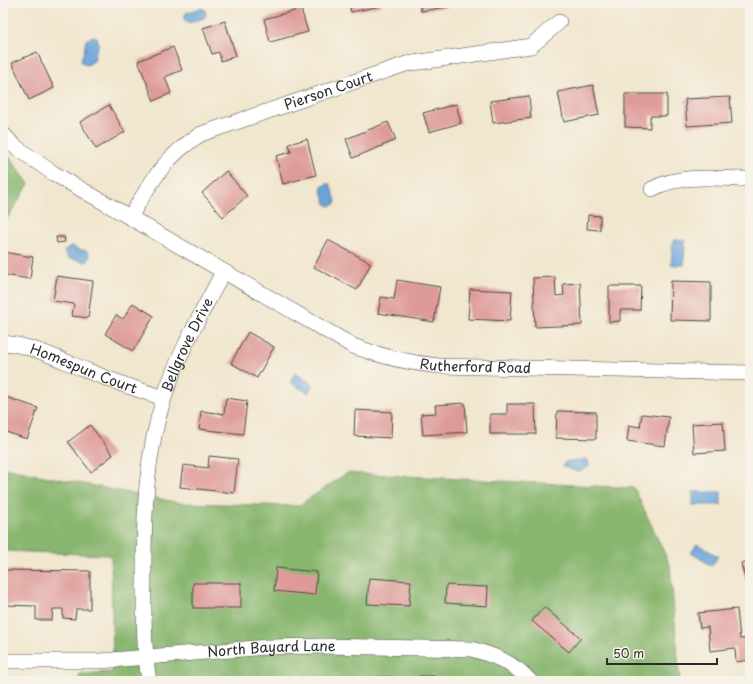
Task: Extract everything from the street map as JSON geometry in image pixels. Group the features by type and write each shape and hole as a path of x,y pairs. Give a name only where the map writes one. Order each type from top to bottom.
{"street":[{"name":"Pierson Court","path":"130,218 158,171 170,157 184,145 201,134 406,64 531,46 559,22"},
{"path":"3,134 13,145 33,160 223,272"},
{"path":"652,189 664,182 677,179 750,179"},
{"name":"Rutherford Road","path":"223,272 353,346 383,357 415,364 439,366 750,373"},
{"name":"Bellgrove Drive","path":"149,681 145,656 144,533 149,465 154,435 164,398 176,366 223,272"},
{"name":"Homespun Court","path":"3,343 31,349 122,385 164,398"},
{"name":"North Bayard Lane","path":"3,661 100,661 145,656 299,646 471,649 506,661 523,673 530,681"}],"green space":[{"path":"3,148 29,184 3,225"},
{"path":"3,468 180,503 298,506 347,473 634,488 670,565 680,681 78,681 80,674 113,672 111,555 3,551"}],"water":[{"path":"201,8 205,10 206,15 204,18 189,23 186,22 184,17 186,13"},
{"path":"93,36 97,38 99,44 94,55 94,61 87,65 82,63 81,59 86,40"},
{"path":"330,184 336,201 335,204 330,206 326,204 321,189 322,186"},
{"path":"673,240 685,240 684,265 671,265"},
{"path":"71,246 88,252 90,256 87,262 68,258 64,251"},
{"path":"295,373 313,384 308,393 290,382"},
{"path":"584,459 588,460 589,467 577,472 563,466 565,462"},
{"path":"693,492 721,492 721,505 693,505"},
{"path":"697,544 718,556 712,566 691,553"}],"building":[{"path":"349,3 381,3 381,6 351,12"},
{"path":"420,3 447,3 448,7 421,11"},
{"path":"301,9 308,32 270,42 264,19"},
{"path":"225,21 236,56 221,61 219,52 212,54 203,28"},
{"path":"173,47 182,70 165,77 171,93 154,101 138,61"},
{"path":"37,52 54,88 29,100 12,63"},
{"path":"593,85 599,115 564,122 558,92"},
{"path":"625,94 667,94 667,116 650,116 650,128 625,127"},
{"path":"529,96 531,118 493,123 490,101"},
{"path":"730,97 732,123 687,126 685,99"},
{"path":"456,104 461,123 429,132 423,113"},
{"path":"109,105 125,132 96,149 80,122"},
{"path":"388,122 396,140 353,158 346,139"},
{"path":"307,139 316,175 283,184 276,156 291,152 289,144"},
{"path":"226,171 247,196 223,217 202,193"},
{"path":"588,215 600,216 600,230 587,229"},
{"path":"56,237 64,237 65,242 57,243"},
{"path":"328,240 371,263 357,290 314,267"},
{"path":"3,252 33,257 30,279 3,275"},
{"path":"57,276 93,281 88,318 72,316 74,304 53,301"},
{"path":"555,277 556,296 564,295 563,284 580,283 582,325 535,327 533,278"},
{"path":"397,280 440,287 434,322 378,313 381,297 394,299"},
{"path":"671,281 711,282 711,321 670,320"},
{"path":"609,286 641,286 640,310 620,310 620,321 609,322"},
{"path":"470,289 512,291 510,321 468,319"},
{"path":"133,303 154,316 133,351 105,334 116,315 123,319"},
{"path":"248,332 274,347 257,378 231,363"},
{"path":"3,396 38,408 27,439 3,431"},
{"path":"226,398 247,401 243,434 199,429 201,411 224,414"},
{"path":"465,403 467,432 423,435 421,414 436,413 435,405"},
{"path":"507,404 535,404 536,434 490,434 490,414 507,414"},
{"path":"355,410 392,412 391,438 354,436"},
{"path":"557,411 596,412 596,439 556,438"},
{"path":"642,414 669,417 665,446 627,441 629,425 640,427"},
{"path":"723,422 725,451 694,453 692,424"},
{"path":"90,425 113,455 91,472 68,442"},
{"path":"209,456 238,459 234,493 180,487 183,465 208,468"},
{"path":"750,561 750,586 747,586 741,563"},
{"path":"276,568 317,572 315,595 274,591"},
{"path":"3,570 90,571 90,609 76,609 75,619 63,618 63,609 53,609 52,620 36,620 36,606 3,605"},
{"path":"369,578 411,581 409,606 367,604"},
{"path":"193,583 241,583 241,608 193,608"},
{"path":"446,585 488,587 487,606 445,603"},
{"path":"544,607 581,638 569,652 532,621"},
{"path":"737,609 740,639 750,638 750,660 736,662 735,648 710,651 708,627 700,628 698,613"},
{"path":"419,676 434,676 434,681 419,681"},
{"path":"288,677 288,681 266,681 266,679"},
{"path":"378,677 394,677 394,681 378,681"}]}
